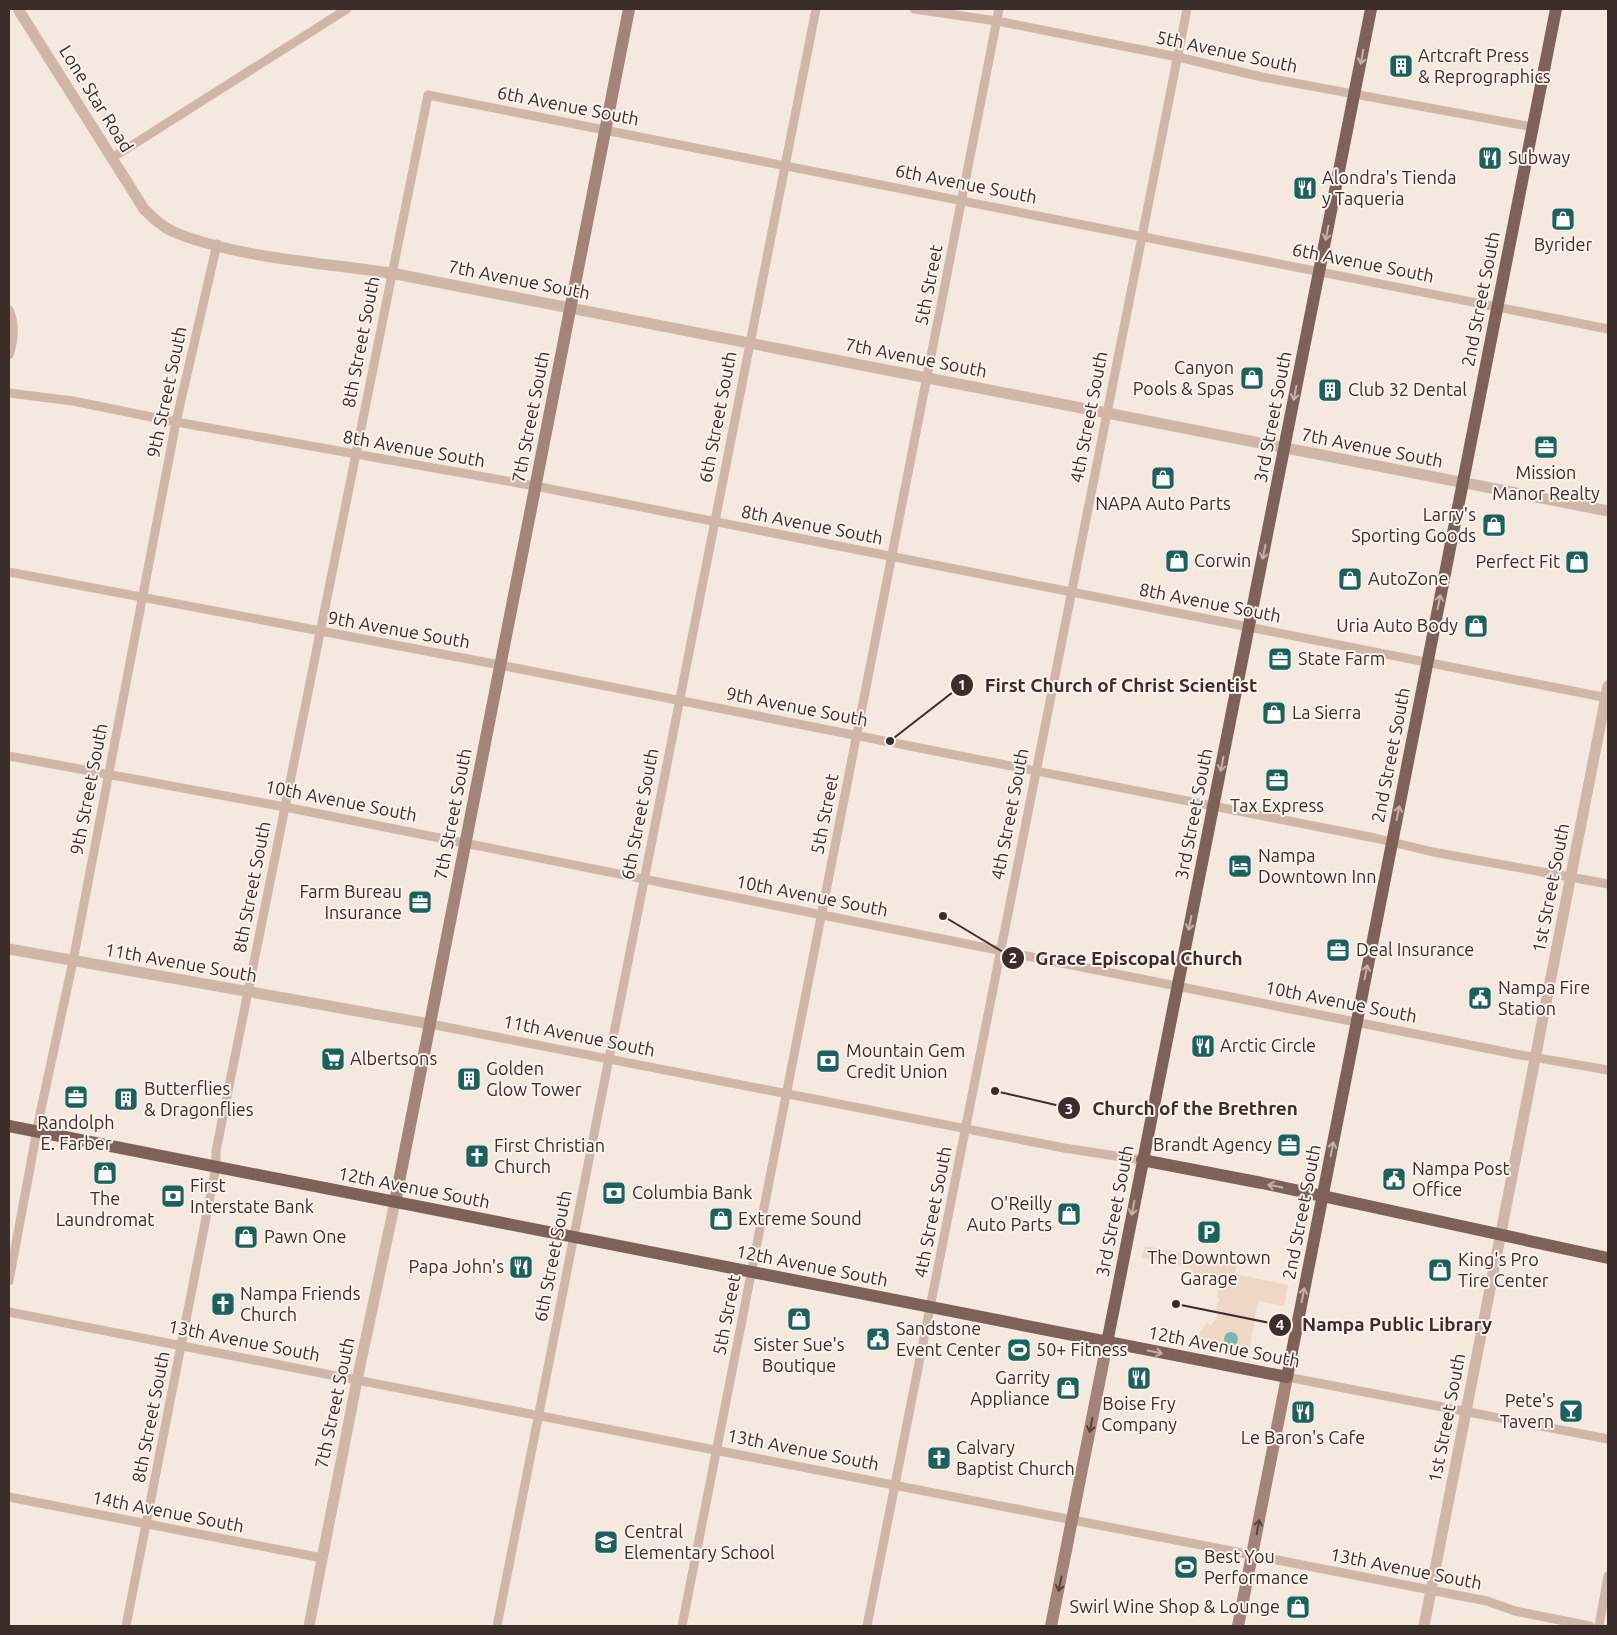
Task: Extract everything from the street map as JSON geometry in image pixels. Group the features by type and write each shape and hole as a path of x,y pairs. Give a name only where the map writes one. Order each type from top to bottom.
{"main road":[{"name":"7th Street South","path":"394,1202 570,308 607,130 629,9"},
{"name":"3rd Street South","path":"1051,1626 1371,9"},
{"name":"2nd Street South","path":"1238,1626 1556,9"},
{"name":"12th Avenue South","path":"9,1126 1287,1377"},
{"path":"1142,1160 1608,1258"}],"street":[{"name":"Lone Star Road","path":"18,9 144,209"},
{"path":"112,158 347,9"},
{"name":"6th Street South","path":"497,1626 816,9"},
{"name":"5th Avenue South","path":"914,9 997,21 1178,57 1262,77 1533,127"},
{"name":"5th Street","path":"682,1626 999,9"},
{"name":"4th Street South","path":"867,1626 1186,9"},
{"name":"6th Avenue South","path":"428,95 1608,329"},
{"name":"8th Street South","path":"126,1626 216,1167 216,1150 428,95"},
{"name":"7th Avenue South","path":"144,209 158,222 174,232 237,251 392,273 1106,412 1462,484 1608,511"},
{"name":"9th Street South","path":"9,1281 73,961 176,422 216,244"},
{"path":"9,310 14,320 14,341 9,355"},
{"name":"8th Avenue South","path":"9,393 73,401 355,455 535,486 1249,628 1607,694"},
{"name":"9th Avenue South","path":"9,572 500,665 1519,869 1571,876 1608,884"},
{"name":"1st Street South","path":"1424,1626 1607,694"},
{"name":"10th Avenue South","path":"9,756 285,806 1357,1022 1608,1070"},
{"name":"11th Avenue South","path":"9,949 430,1024 1064,1148 1142,1160"},
{"name":"7th Street South","path":"309,1626 356,1380 394,1202"},
{"name":"13th Avenue South","path":"9,1312 1487,1601 1515,1611 1590,1626"},
{"name":"12th Avenue South","path":"1287,1377 1608,1439"},
{"name":"14th Avenue South","path":"9,1497 322,1558"},
{"path":"1599,1626 1608,1576"}],"shaded area":[{"path":"1145,1246 1237,1263 1235,1274 1288,1285 1284,1306 1258,1301 1249,1351 1194,1341 1207,1323 1211,1326 1216,1319 1218,1311 1215,1310 1220,1298 1217,1297 1220,1279 1190,1273 1191,1268 1142,1258"}],"water":[{"path":"1231,1332 1236,1334 1238,1339 1236,1344 1231,1346 1226,1344 1224,1339 1226,1334"}],"place":[{"name":"Artcraft Press & Reprographics","path":"1401,66"},
{"name":"Subway","path":"1490,158"},
{"name":"Alondra's Tienda y Taqueria","path":"1305,188"},
{"name":"Byrider","path":"1563,219"},
{"name":"Canyon Pools & Spas","path":"1252,378"},
{"name":"Club 32 Dental","path":"1330,390"},
{"name":"Mission Manor Realty","path":"1546,447"},
{"name":"NAPA Auto Parts","path":"1163,478"},
{"name":"Larry's Sporting Goods","path":"1494,525"},
{"name":"Corwin","path":"1177,561"},
{"name":"Perfect Fit","path":"1577,562"},
{"name":"AutoZone","path":"1350,579"},
{"name":"Uria Auto Body","path":"1476,626"},
{"name":"State Farm","path":"1280,659"},
{"name":"La Sierra","path":"1274,713"},
{"name":"First Church of Christ Scientist","path":"890,741"},
{"name":"Tax Express","path":"1277,780"},
{"name":"Nampa Downtown Inn","path":"1240,866"},
{"name":"Farm Bureau Insurance","path":"420,902"},
{"name":"Grace Episcopal Church","path":"943,916"},
{"name":"Deal Insurance","path":"1338,950"},
{"name":"Nampa Fire Station","path":"1480,998"},
{"name":"Arctic Circle","path":"1203,1046"},
{"name":"Albertsons","path":"333,1059"},
{"name":"Mountain Gem Credit Union","path":"828,1061"},
{"name":"Golden Glow Tower","path":"469,1079"},
{"name":"Church of the Brethren","path":"995,1091"},
{"name":"Randolph E. Farber","path":"76,1097"},
{"name":"Butterflies & Dragonflies","path":"126,1099"},
{"name":"Brandt Agency","path":"1289,1145"},
{"name":"First Christian Church","path":"477,1156"},
{"name":"The Laundromat","path":"105,1173"},
{"name":"Nampa Post Office","path":"1394,1179"},
{"name":"Columbia Bank","path":"614,1193"},
{"name":"First Interstate Bank","path":"173,1196"},
{"name":"O'Reilly Auto Parts","path":"1069,1214"},
{"name":"Extreme Sound","path":"721,1219"},
{"name":"The Downtown Garage","path":"1209,1232"},
{"name":"Pawn One","path":"246,1237"},
{"name":"Papa John's","path":"521,1267"},
{"name":"King's Pro Tire Center","path":"1440,1270"},
{"name":"Nampa Friends Church","path":"223,1304"},
{"name":"Nampa Public Library","path":"1176,1304"},
{"name":"Sister Sue's Boutique","path":"799,1319"},
{"name":"Sandstone Event Center","path":"878,1339"},
{"name":"50+ Fitness","path":"1019,1350"},
{"name":"Boise Fry Company","path":"1139,1378"},
{"name":"Garrity Appliance","path":"1068,1388"},
{"name":"Pete's Tavern","path":"1571,1411"},
{"name":"Le Baron's Cafe","path":"1303,1412"},
{"name":"Calvary Baptist Church","path":"939,1458"},
{"name":"Central Elementary School","path":"606,1542"},
{"name":"Best You Performance","path":"1186,1567"},
{"name":"Swirl Wine Shop & Lounge","path":"1298,1607"}]}
